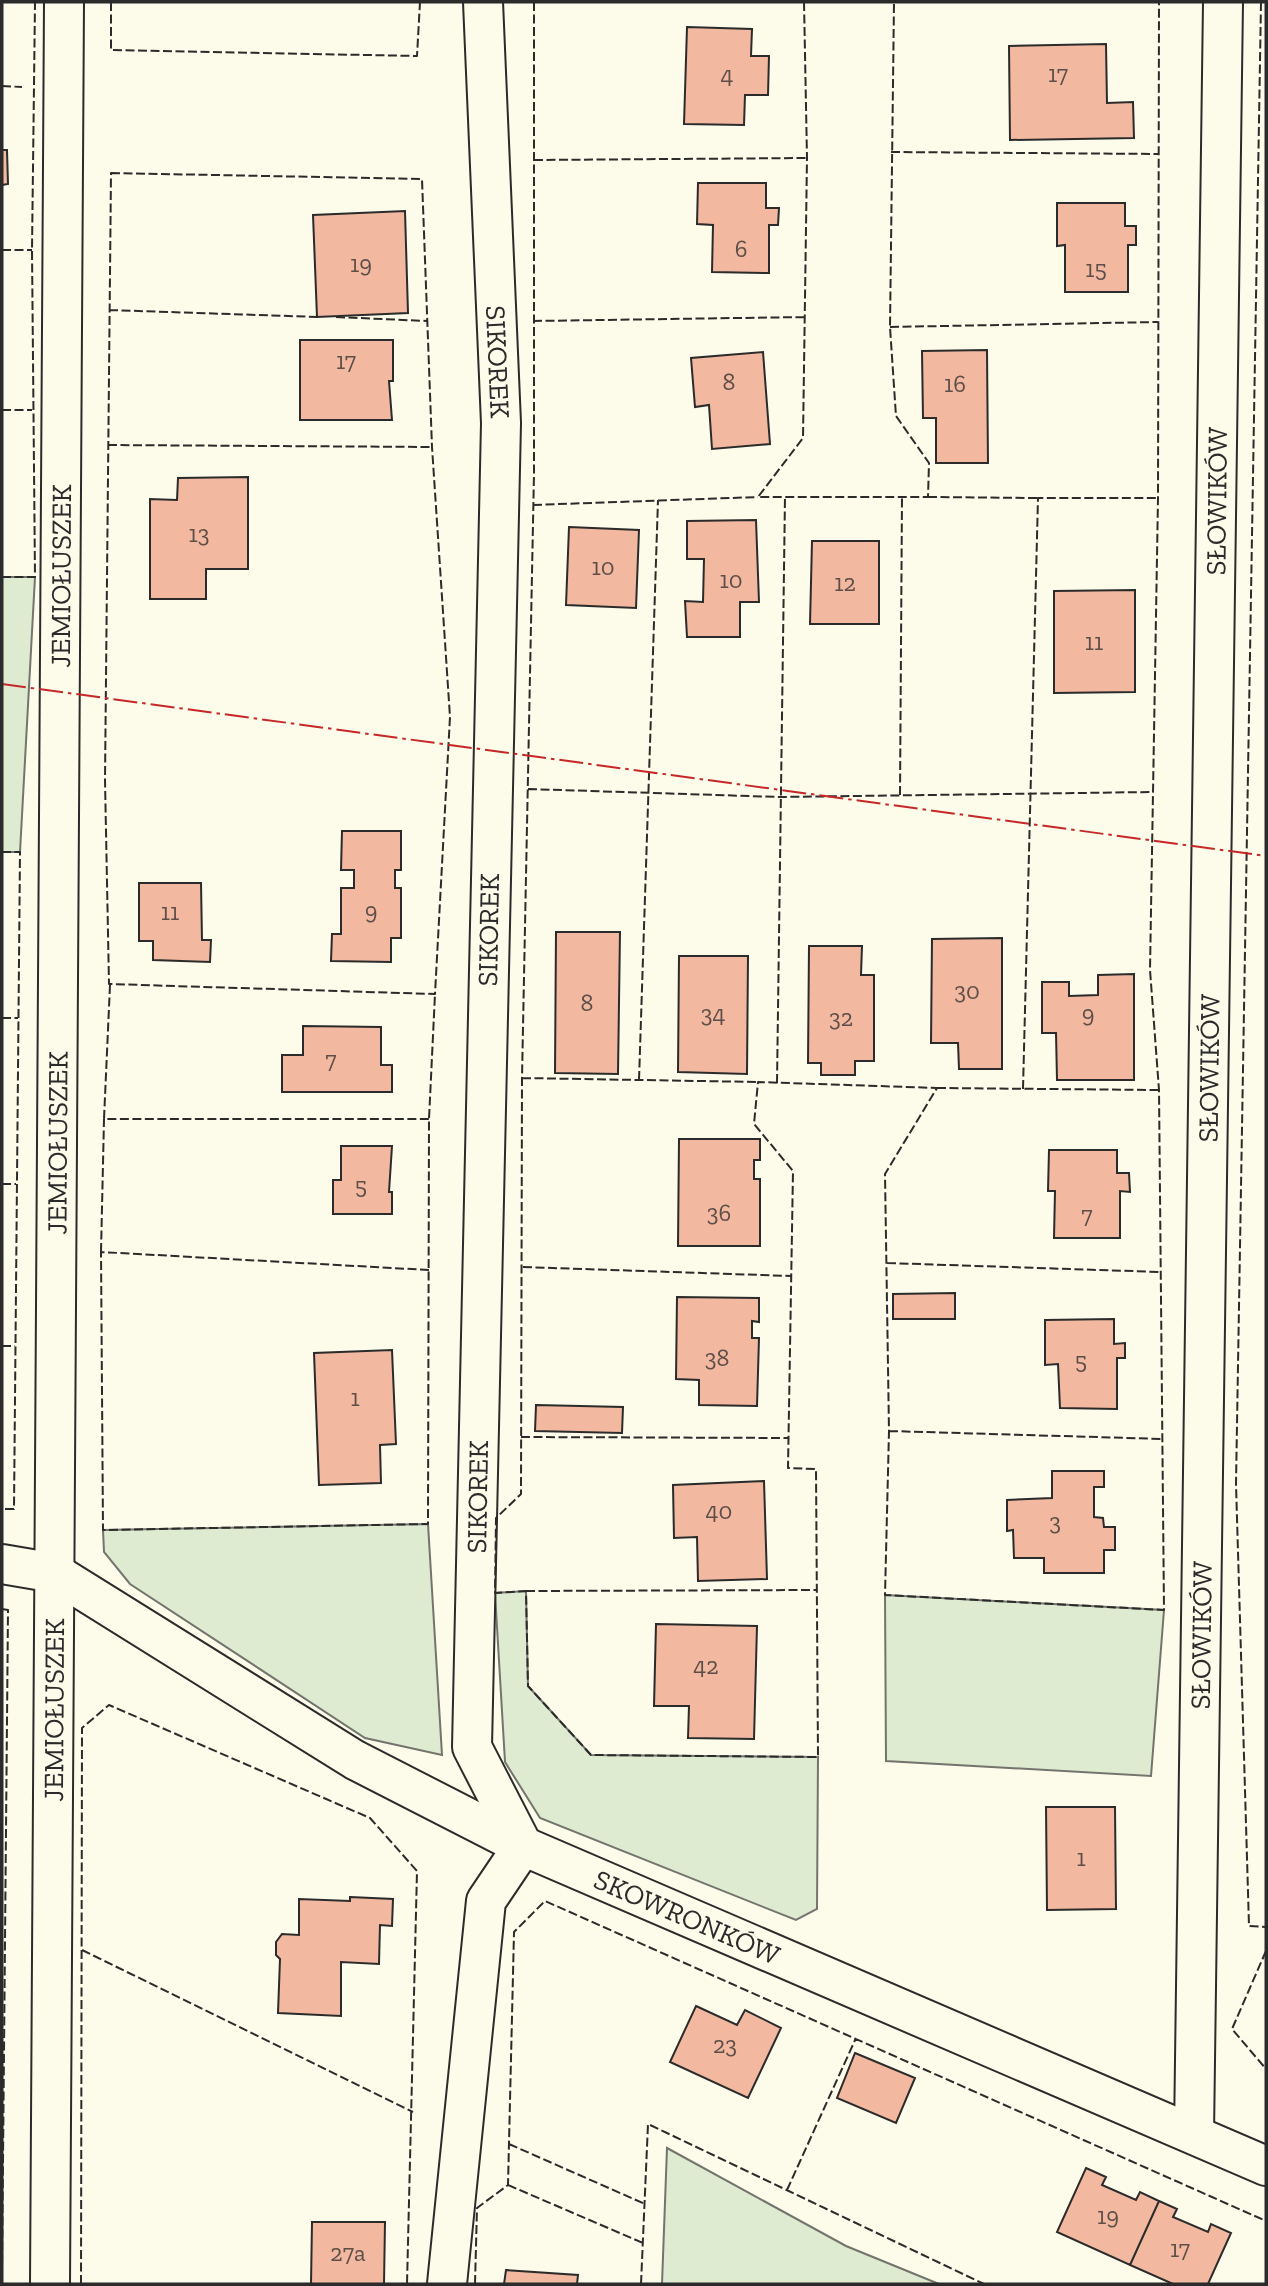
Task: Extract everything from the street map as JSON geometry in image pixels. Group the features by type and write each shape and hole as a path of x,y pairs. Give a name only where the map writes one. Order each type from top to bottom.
{"street":[{"name":"JEMIOŁUSZEK","path":"50,2284 64,2"},
{"name":"SIKOREK","path":"483,2 501,424 472,1747 523,1846"},
{"name":"SŁOWIKÓW","path":"1194,2134 1223,2"},
{"path":"2,1564 54,1573"},
{"name":"SKOWRONKÓW","path":"54,1573 355,1760 523,1846 1266,2166"},
{"path":"447,2284 486,1902 523,1846"}],"green space":[{"path":"2,577 35,577 20,852 2,852"},
{"path":"428,1524 442,1755 365,1738 130,1584 104,1552 103,1530"},
{"path":"526,1591 528,1686 591,1755 818,1757 817,1909 796,1920 540,1818 505,1762 495,1593"},
{"path":"885,1595 1164,1610 1151,1776 886,1761"},
{"path":"667,2148 846,2246 939,2284 662,2284"}],"building":[{"path":"687,27 752,29 751,56 769,56 768,95 745,95 744,125 684,124"},
{"path":"1106,44 1107,103 1133,102 1134,138 1010,140 1009,46"},
{"path":"2,150 7,150 8,184 2,185"},
{"path":"698,183 766,183 766,208 779,208 778,225 769,225 769,273 712,272 713,225 697,224"},
{"path":"1057,203 1125,203 1125,226 1136,226 1136,245 1128,245 1128,292 1065,292 1065,245 1057,246"},
{"path":"405,211 408,313 317,317 313,215"},
{"path":"300,340 393,340 393,381 389,381 392,420 300,420"},
{"path":"987,350 988,463 936,463 936,418 923,418 922,351"},
{"path":"763,352 770,444 712,449 709,405 695,407 691,358"},
{"path":"248,477 248,569 206,569 206,599 150,599 150,499 177,500 178,478"},
{"path":"756,520 759,602 740,602 740,637 687,637 685,601 703,602 704,559 687,559 687,521"},
{"path":"569,527 639,530 636,608 566,605"},
{"path":"812,541 879,541 879,624 810,624"},
{"path":"1135,590 1135,692 1054,693 1054,591"},
{"path":"342,831 401,831 401,870 395,870 395,888 401,888 401,938 391,938 391,962 331,961 332,934 341,934 341,888 354,888 354,870 341,870"},
{"path":"139,883 201,883 202,940 211,940 210,962 153,960 153,941 139,941"},
{"path":"556,932 620,932 618,1074 555,1073"},
{"path":"1002,938 1002,1069 959,1069 958,1043 931,1043 932,939"},
{"path":"809,946 862,946 861,975 874,975 874,1061 855,1061 855,1075 821,1075 821,1063 808,1063"},
{"path":"679,956 748,956 747,1074 678,1072"},
{"path":"1134,974 1134,1080 1057,1080 1056,1033 1042,1033 1042,982 1069,982 1069,996 1098,995 1098,975"},
{"path":"303,1026 381,1027 381,1065 392,1065 392,1092 282,1092 282,1055 303,1055"},
{"path":"679,1139 760,1139 760,1160 754,1160 754,1179 760,1179 760,1246 678,1246"},
{"path":"341,1146 392,1146 389,1192 392,1192 392,1214 333,1214 333,1180 341,1180"},
{"path":"1049,1150 1117,1150 1117,1173 1129,1173 1130,1192 1120,1191 1120,1238 1054,1238 1055,1191 1048,1191"},
{"path":"955,1293 955,1319 893,1319 893,1294"},
{"path":"677,1297 759,1298 759,1322 752,1321 752,1338 759,1338 757,1406 699,1405 699,1380 676,1379"},
{"path":"1114,1319 1114,1344 1125,1343 1125,1358 1117,1358 1117,1409 1060,1408 1058,1364 1045,1365 1045,1320"},
{"path":"392,1350 396,1444 380,1445 381,1483 319,1485 314,1353"},
{"path":"536,1405 623,1407 622,1433 535,1431"},
{"path":"1052,1471 1104,1471 1104,1487 1094,1487 1094,1517 1103,1518 1104,1527 1115,1527 1115,1550 1104,1550 1104,1573 1044,1573 1044,1558 1014,1558 1013,1530 1007,1531 1007,1500 1052,1498"},
{"path":"764,1481 767,1579 698,1581 697,1537 674,1538 673,1485"},
{"path":"656,1624 757,1626 754,1739 688,1738 689,1706 654,1706"},
{"path":"1046,1807 1115,1807 1116,1909 1047,1910"},
{"path":"350,1897 393,1899 392,1926 380,1925 379,1964 341,1962 341,2016 278,2013 280,1959 276,1955 276,1942 282,1934 299,1935 299,1899 350,1901"},
{"path":"696,2006 737,2025 745,2010 781,2028 748,2098 670,2062"},
{"path":"855,2053 915,2078 896,2123 837,2098"},
{"path":"1086,2168 1106,2177 1102,2185 1136,2200 1140,2192 1159,2201 1130,2265 1057,2232"},
{"path":"1159,2201 1177,2209 1173,2217 1208,2232 1211,2224 1231,2233 1208,2284 1173,2284 1130,2265"},
{"path":"312,2222 385,2222 384,2284 311,2284"},
{"path":"506,2270 578,2275 577,2284 504,2284"}],"fence":[{"path":"2,577 35,577 32,250 35,2"},
{"path":"111,2 111,50 417,56 420,2"},
{"path":"534,2 534,473 522,1078 521,1494 496,1518 495,1593 526,1591 528,1686 591,1755 818,1757 816,1469 788,1468 793,1171 754,1124 758,1082 937,1088 885,1174 889,1431 885,1595 1164,1610 1159,1090 1150,970 1158,498 1159,2"},
{"path":"804,2 807,158 803,438 758,497 928,497 929,463 896,416 890,327 894,2"},
{"path":"1261,2 1236,1484 1249,1926 1266,1927"},
{"path":"2,86 22,87"},
{"path":"891,152 1159,154"},
{"path":"534,160 807,158"},
{"path":"111,173 422,179 432,447 450,717 435,994 109,984 105,780 111,173"},
{"path":"2,250 32,250"},
{"path":"109,310 319,317"},
{"path":"336,317 427,321"},
{"path":"533,321 806,317"},
{"path":"890,327 1158,322"},
{"path":"2,410 32,410"},
{"path":"108,445 432,447"},
{"path":"777,1083 785,496"},
{"path":"533,505 758,497"},
{"path":"900,795 902,497"},
{"path":"928,497 1038,498"},
{"path":"1023,1089 1038,498 1158,498"},
{"path":"639,1080 658,500"},
{"path":"528,789 780,797 1152,792"},
{"path":"2,852 20,852 14,1509 2,1509"},
{"path":"110,985 104,1119 429,1119"},
{"path":"429,1270 101,1252 103,1530 428,1524 429,1119 435,994 432,994"},
{"path":"2,1018 18,1018"},
{"path":"522,1078 758,1082"},
{"path":"937,1088 1159,1090"},
{"path":"101,1252 104,1119"},
{"path":"2,1184 16,1184"},
{"path":"887,1263 1160,1272"},
{"path":"523,1267 791,1276"},
{"path":"2,1346 15,1346"},
{"path":"889,1431 1163,1439"},
{"path":"521,1437 789,1438"},
{"path":"526,1591 817,1590"},
{"path":"2,1609 8,1610 2,2272"},
{"path":"81,2284 82,1728 109,1705 370,1818 417,1871 407,2284"},
{"path":"475,2284 477,2208 508,2185 514,1932 545,1901 1266,2221"},
{"path":"82,1950 413,2112"},
{"path":"1266,1951 1232,2029 1266,2069"},
{"path":"787,2190 856,2038"},
{"path":"641,2284 648,2124 984,2284"},
{"path":"509,2144 645,2204"},
{"path":"508,2185 643,2243"}],"power":[{"path":"2,684 1266,856"}]}
